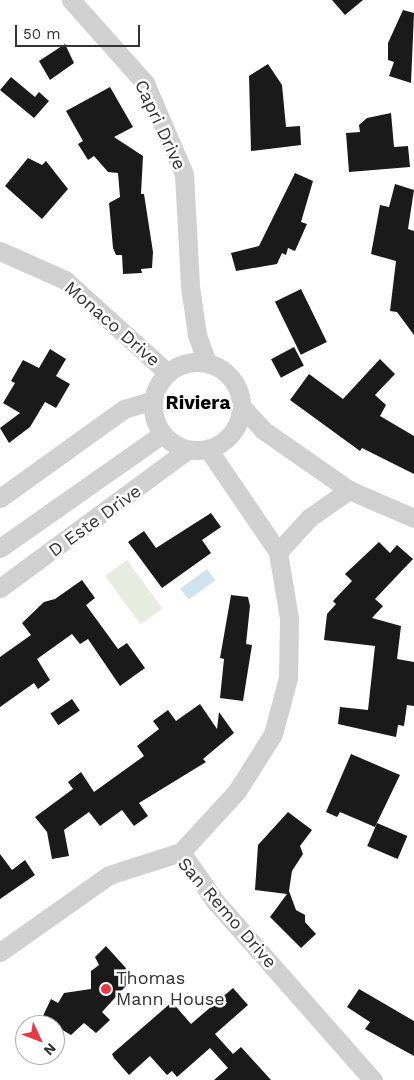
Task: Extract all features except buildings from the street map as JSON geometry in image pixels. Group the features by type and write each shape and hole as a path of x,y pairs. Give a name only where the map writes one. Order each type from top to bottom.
{"street":[{"name":"Capri Drive","path":"70,0 145,83 184,174 190,286 207,363"},
{"name":"Monaco Drive","path":"0,251 65,280 168,373"},
{"path":"0,498 124,409 153,400 168,373 193,362 207,363 232,379 241,406 263,430 349,490 414,518"},
{"path":"153,400 162,434 187,450 208,449 232,434 241,406"},
{"name":"D Este Drive","path":"0,548 162,434"},
{"path":"181,852 238,791 273,734 288,678 289,618 278,552 208,449"},
{"name":"D Este Drive","path":"0,588 165,471 187,450"},
{"path":"278,552 309,518 349,490"},
{"name":"San Remo Drive","path":"0,952 109,875 181,852 215,900 373,1080"}],"shaded area":[{"path":"127,560 162,609 140,624 105,576"}],"water":[{"path":"207,569 215,580 189,600 180,588"}],"place":[{"name":"Thomas Mann House","path":"106,989"}],"district":[{"name":"Riviera","path":"198,403"}]}
